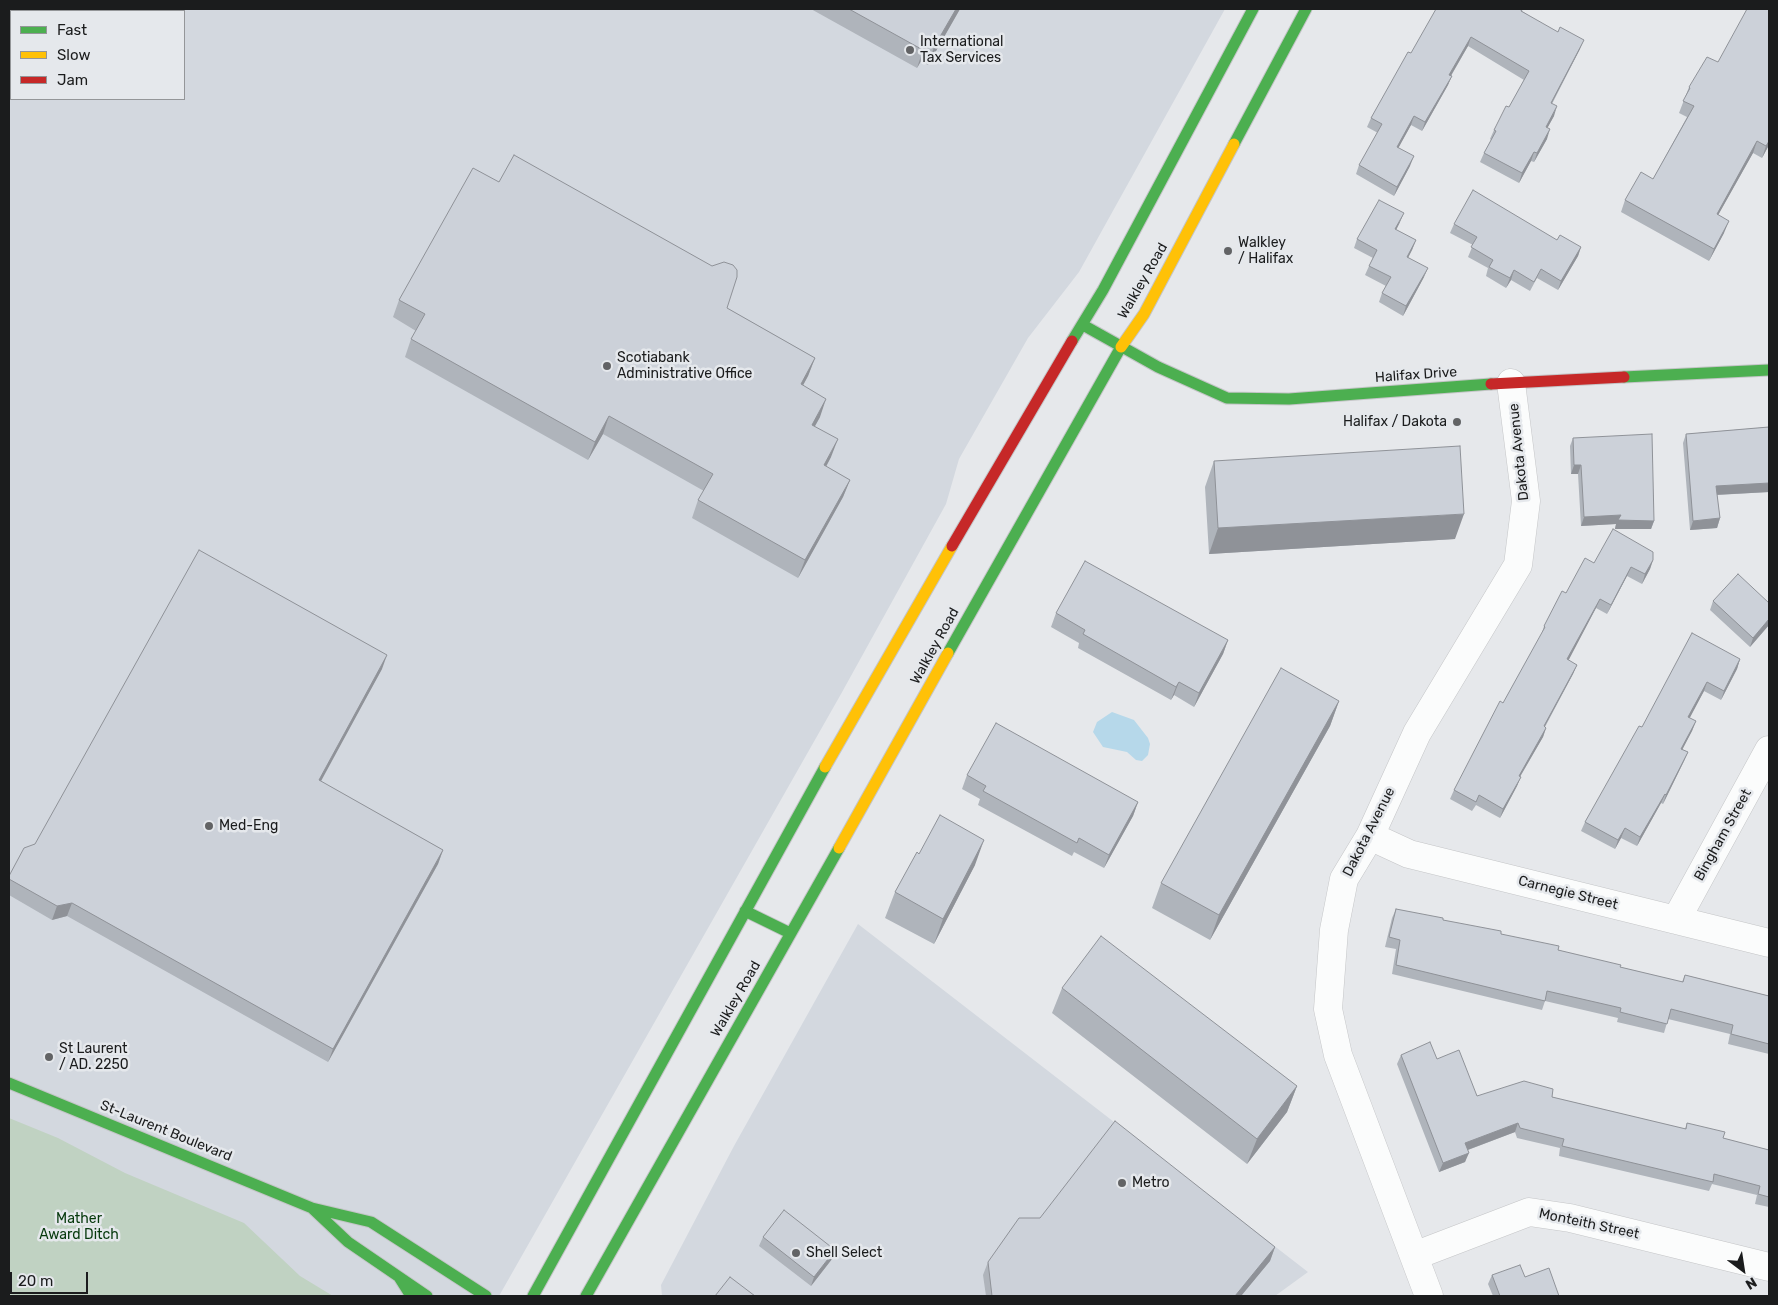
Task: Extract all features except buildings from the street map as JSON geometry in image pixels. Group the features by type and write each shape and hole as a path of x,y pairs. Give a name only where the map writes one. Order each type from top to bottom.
{"main road":[{"path":"533,1296 874,678 1083,325 1253,9"},
{"name":"Walkley Road","path":"586,1296 1121,346 1144,314 1306,9"},
{"name":"Halifax Drive","path":"1083,325 1158,367 1227,398 1289,400 1511,383 1769,370"},
{"path":"744,911 790,933"},
{"name":"St-Laurent Boulevard","path":"9,1082 312,1208 371,1222 486,1296"},
{"name":"St-Laurent Boulevard","path":"312,1208 348,1242 427,1296"},
{"path":"605,1288 607,1256"},
{"path":"399,1276 411,1296"}],"street":[{"name":"Dakota Avenue","path":"1430,1296 1338,1055 1328,1009 1334,930 1344,879 1370,836 1417,733 1518,565 1526,501 1511,383"},
{"name":"Bingham Street","path":"1676,920 1769,750"},
{"name":"Carnegie Street","path":"1370,836 1409,854 1769,943"},
{"name":"Monteith Street","path":"1414,1256 1529,1212 1570,1218 1769,1267"}],"shaded area":[{"path":"9,9 1225,9 1079,272 1028,338 959,459 946,504 841,694 499,1296 9,1296"},
{"path":"858,924 1308,1272 1275,1296 662,1296 661,1285 734,1146"}],"green space":[{"name":"Mather Award Ditch","path":"9,1118 58,1138 125,1173 244,1223 300,1276 333,1296 9,1296"}],"water":[{"path":"1112,712 1134,720 1148,738 1150,744 1148,755 1142,761 1136,760 1127,752 1103,747 1093,732 1097,722"}],"traffic: fast":[{"path":"1072,341 1103,290 1253,9"},
{"path":"1234,144 1306,9"},
{"path":"1083,325 1158,367 1227,398 1289,399 1491,384"},
{"path":"948,653 1121,347"},
{"path":"1624,377 1769,370"},
{"path":"533,1296 825,767"},
{"path":"586,1296 839,848"},
{"path":"745,911 790,933"},
{"path":"9,1083 312,1208 371,1222 486,1296"},
{"path":"313,1209 348,1242 427,1296"},
{"path":"399,1277 411,1296"}],"traffic: slow":[{"path":"1121,347 1144,314 1234,144"},
{"path":"825,767 952,546"},
{"path":"839,848 948,653"}],"traffic: jam":[{"path":"952,546 1072,341"},
{"path":"1491,384 1624,377"}],"place":[{"name":"International Tax Services","path":"910,50"},
{"name":"Walkley / Halifax","path":"1228,251"},
{"name":"Scotiabank Administrative Office","path":"607,366"},
{"name":"Halifax / Dakota","path":"1457,422"},
{"name":"Med-Eng","path":"209,826"},
{"name":"St Laurent / AD. 2250","path":"49,1057"},
{"name":"Metro","path":"1122,1183"},
{"name":"Shell Select","path":"796,1253"}]}
